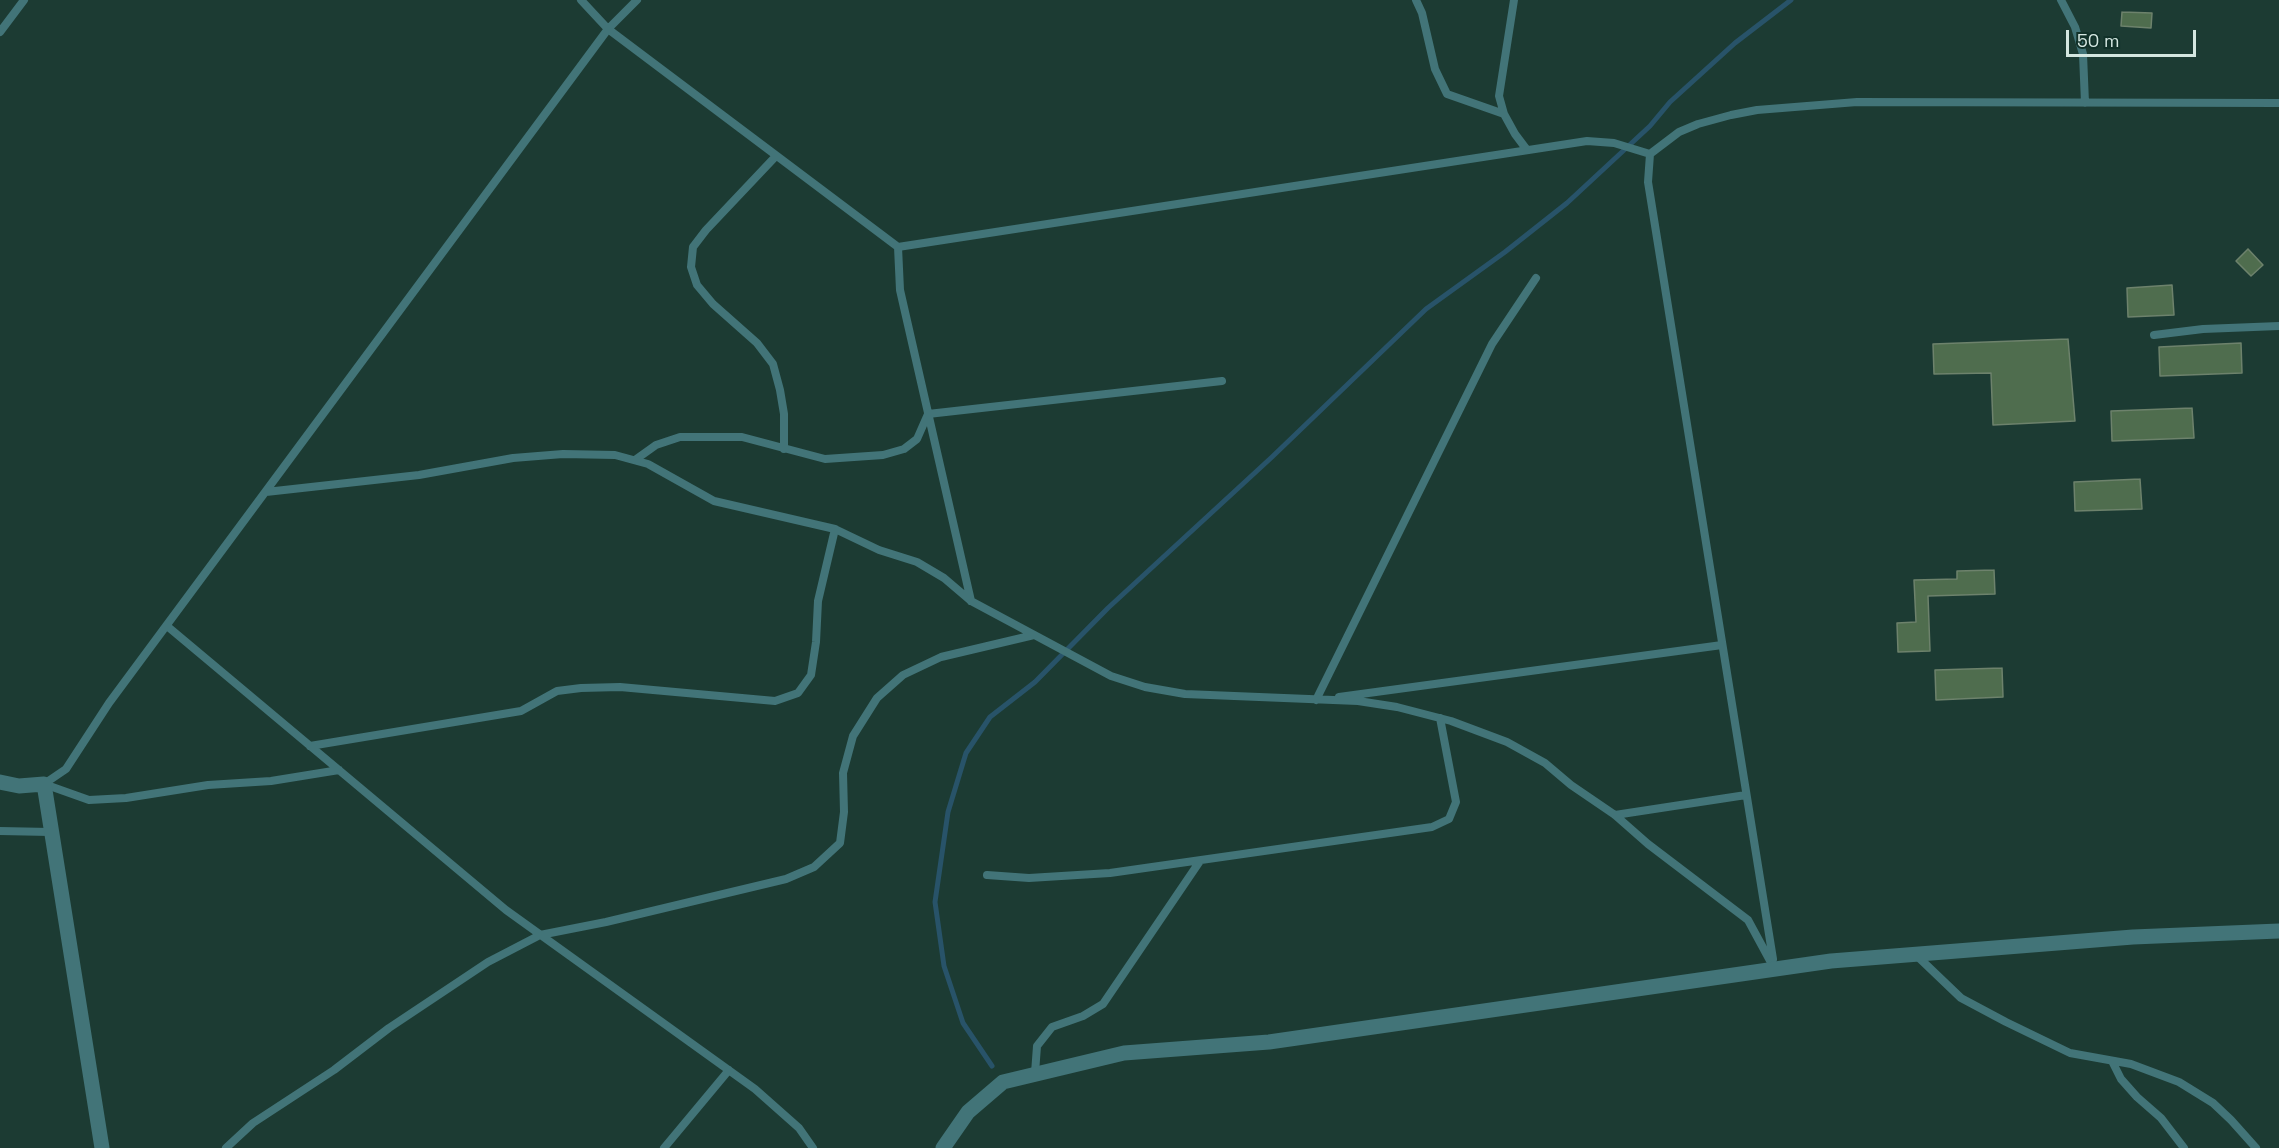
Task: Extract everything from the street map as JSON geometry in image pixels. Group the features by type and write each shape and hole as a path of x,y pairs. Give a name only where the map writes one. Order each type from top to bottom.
{"street":[{"path":"0,782 19,786 44,784 102,1148"},
{"path":"943,1148 968,1112 1003,1082 1124,1053 1269,1042 1831,960 2133,937 2279,931"}],"lane":[{"path":"0,32 24,0"},
{"path":"581,0 608,29 848,211 887,237 898,248 900,290 971,601"},
{"path":"44,784 66,770 109,703 608,29 637,0"},
{"path":"1416,0 1422,13 1436,69 1447,94 1504,114"},
{"path":"1514,0 1499,96 1504,114 1527,150"},
{"path":"2061,0 2075,27 2083,54 2085,103"},
{"path":"1774,968 1648,182 1650,154 1679,132 1698,124 1757,110 1857,102 2279,103"},
{"path":"898,248 1587,141 1614,143 1650,154"},
{"path":"776,156 706,230 693,247 692,267 697,285 702,291 756,343 773,364 784,414 784,449"},
{"path":"1316,700 1492,344 1536,278"},
{"path":"2154,335 2203,329 2279,326"},
{"path":"928,414 1222,381"},
{"path":"635,460 656,445 680,437 742,437 825,459 883,455 904,449 917,439 928,414"},
{"path":"266,492 419,475 513,458 563,454 615,455 648,464 714,501 835,529 879,550 916,562 944,578 971,601 1111,676 1145,687 1185,694 1358,701 1397,707 1440,718 1507,742 1545,763 1748,920 1774,968"},
{"path":"310,746 521,711 557,691 581,688 620,687 775,701 798,693 811,675 816,642 818,601 835,529"},
{"path":"167,626 506,910 755,1089 800,1128 813,1148"},
{"path":"226,1148 253,1123 334,1070 389,1028 488,962 540,935 606,922 786,879 814,867 840,843 844,812 843,773 854,736 877,698 903,675 941,657 1034,636"},
{"path":"1316,700 1722,645"},
{"path":"987,875 1029,878 1110,873 1432,827 1449,819 1456,801 1440,718"},
{"path":"44,784 89,800 126,798 208,785 271,781 339,770"},
{"path":"1615,815 1746,795"},
{"path":"0,831 50,832"},
{"path":"1035,1073 1037,1046 1052,1027 1083,1016 1103,1004 1200,861"},
{"path":"1914,954 1961,998 2070,1053 2131,1064 2179,1082 2213,1103 2231,1119 2256,1148"},
{"path":"2112,1060 2121,1079 2161,1118 2184,1148"},
{"path":"664,1148 729,1070"}],"building":[{"path":"2122,12 2152,13 2151,28 2121,26"},
{"path":"2248,249 2263,265 2251,276 2236,261"},
{"path":"2172,285 2174,315 2128,317 2127,288"},
{"path":"2068,339 2075,421 1993,425 1991,373 1934,374 1933,344"},
{"path":"2241,343 2242,373 2160,376 2159,347"},
{"path":"2192,408 2194,438 2112,441 2111,411"},
{"path":"2140,479 2142,509 2075,511 2074,482"},
{"path":"1994,570 1995,594 1928,596 1930,651 1898,652 1897,623 1916,622 1914,580 1957,579 1957,571"},
{"path":"2002,668 2003,697 1936,700 1935,670"}],"waterway":[{"path":"992,1066 963,1023 944,966 935,902 948,812 966,753 990,717 1035,682 1108,608 1272,457 1426,309 1505,252 1567,203 1650,126 1670,102 1735,43 1791,0"}]}
